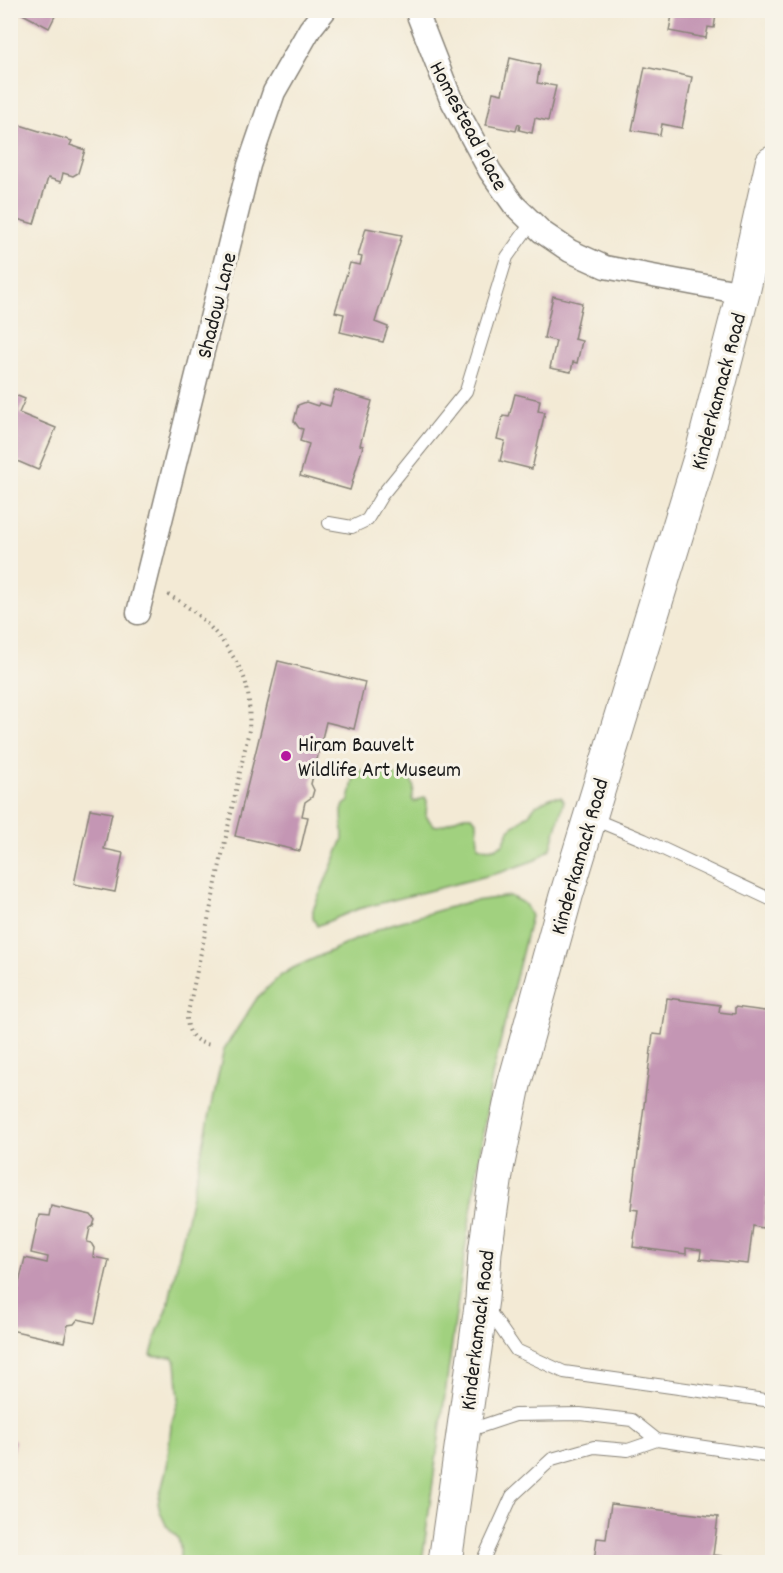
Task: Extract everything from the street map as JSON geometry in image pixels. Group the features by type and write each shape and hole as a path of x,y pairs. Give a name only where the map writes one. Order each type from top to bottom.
{"main road":[{"name":"Kinderkamack Road","path":"445,1563 482,1299 485,1252 497,1168 514,1085 590,817 703,448 743,293 772,163"}],"street":[{"name":"Shadow Lane","path":"138,613 249,165 274,92 310,29 326,10"},
{"name":"Homestead Place","path":"416,10 450,97 490,171 514,205 542,232 570,251 605,267 743,293"}],"lane":[{"path":"329,523 352,527 367,520 382,495 466,390 507,257 532,222"},
{"path":"590,817 772,900"},
{"path":"482,1299 516,1350 564,1372 772,1401"},
{"path":"464,1432 516,1415 580,1414 632,1420 657,1440"},
{"path":"482,1563 512,1496 552,1459 594,1447 628,1450 657,1440 772,1457"}],"path":[{"path":"145,587 175,598 204,622 231,654 243,676 249,700 249,730 187,1017 191,1035 196,1041 213,1045"}],"green space":[{"path":"355,770 407,777 413,784 412,799 414,802 425,797 426,816 433,825 443,825 461,817 472,816 477,822 478,846 488,849 503,844 509,830 529,814 536,805 552,797 561,797 564,801 551,848 538,859 502,872 358,909 317,926 313,918 313,910 343,839 342,811 344,805 349,801"},
{"path":"510,896 525,904 531,916 492,1076 464,1256 422,1562 180,1562 178,1538 166,1525 158,1503 167,1466 171,1425 179,1399 176,1362 172,1357 151,1355 167,1310 224,1049 257,998 280,976 293,968 388,925 468,902"}],"building":[{"path":"15,10 58,10 49,28"},
{"path":"673,10 711,10 711,13 716,14 714,28 708,27 706,38 669,31"},
{"path":"510,58 540,65 537,83 556,86 548,121 535,118 532,133 519,130 520,125 518,124 516,131 486,125 493,92 502,94"},
{"path":"645,67 692,77 682,128 662,124 660,135 632,130"},
{"path":"10,122 72,141 70,145 85,150 78,173 73,176 63,173 61,182 48,178 34,224 10,217"},
{"path":"366,228 402,235 375,322 388,327 383,342 340,332 344,314 335,312 350,263 360,265 362,257 358,256"},
{"path":"553,296 582,303 574,339 582,341 577,363 573,362 571,372 550,368 556,341 544,338"},
{"path":"335,390 372,401 360,445 363,446 350,490 300,476 309,444 300,441 303,429 299,428 294,421 298,405 306,402 318,406 319,403 330,406"},
{"path":"10,393 25,399 19,413 56,428 38,470 10,458 12,424 10,423"},
{"path":"515,394 540,400 538,411 545,412 532,469 500,461 505,441 497,439 503,416 509,417"},
{"name":"Hiram Bauvelt Wildlife Art Museum","path":"278,661 365,682 354,729 326,722 311,784 314,790 312,797 305,802 302,816 308,817 300,851 235,836"},
{"path":"90,809 112,813 104,849 123,853 115,892 74,884"},
{"path":"667,998 720,1005 719,1012 735,1014 735,1007 772,1012 772,1155 763,1228 753,1226 748,1264 700,1259 701,1250 686,1248 686,1254 633,1247 638,1210 631,1209 653,1034 662,1035"},
{"path":"51,1206 91,1215 95,1220 90,1228 87,1242 91,1243 94,1248 93,1257 109,1260 95,1323 78,1319 74,1324 68,1325 64,1342 10,1330 10,1320 25,1258 47,1263 48,1257 31,1253 39,1215 49,1216"},
{"path":"10,1439 15,1440 12,1459 10,1458"},
{"path":"611,1504 718,1517 713,1555 722,1556 721,1562 594,1562 597,1538 606,1539"}],"place":[{"name":"Hiram Bauvelt Wildlife Art Museum","path":"286,756"}]}
